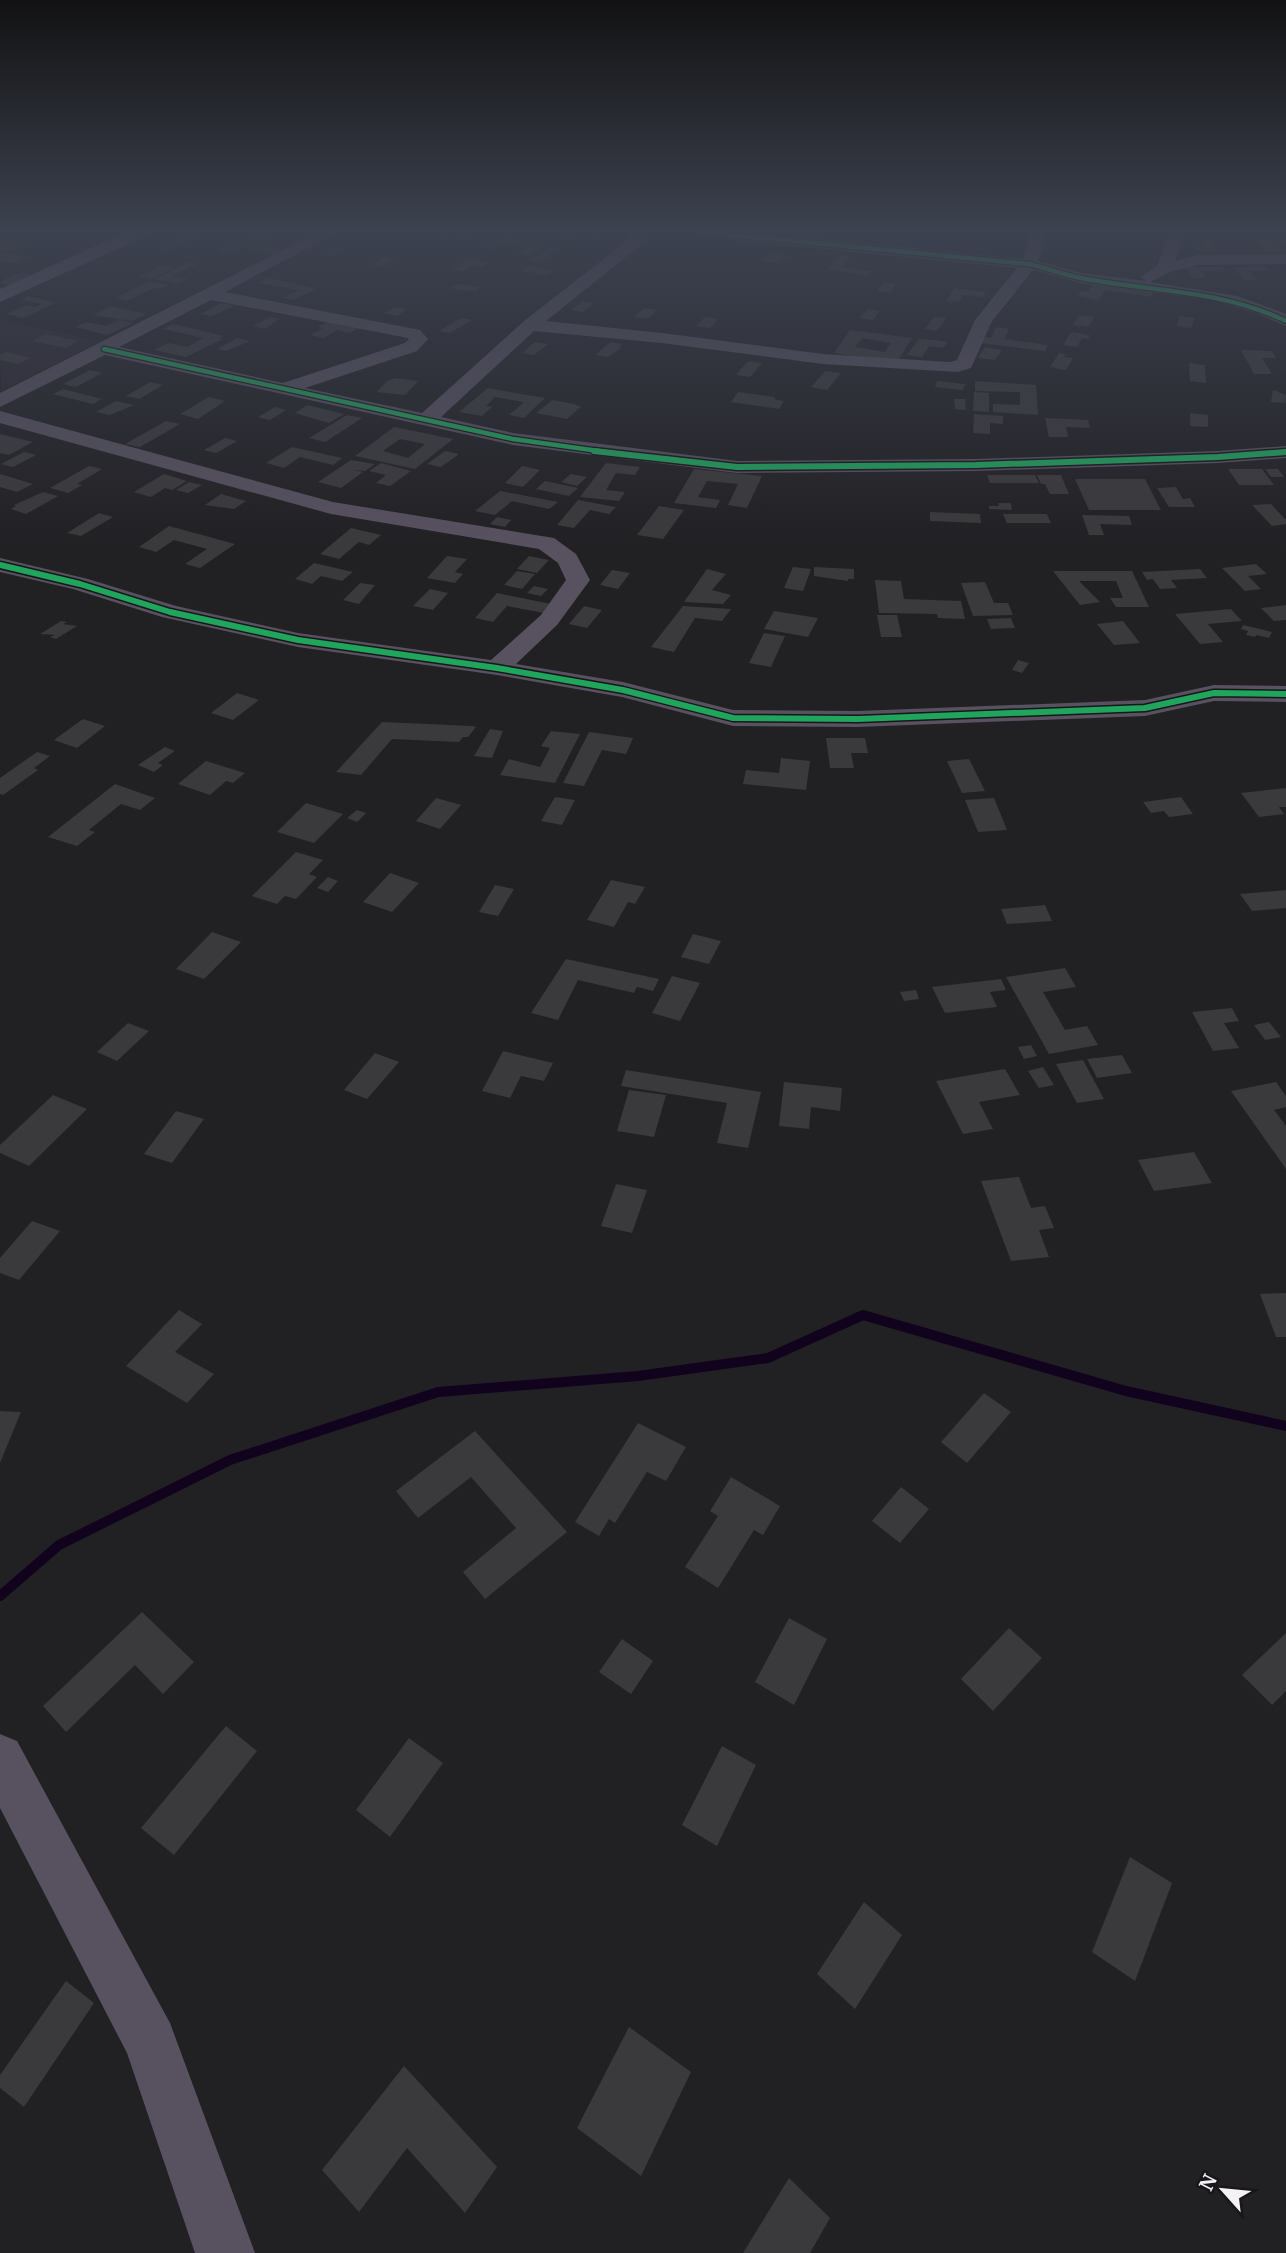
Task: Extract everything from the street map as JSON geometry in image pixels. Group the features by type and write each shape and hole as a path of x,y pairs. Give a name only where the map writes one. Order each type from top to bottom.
{"street":[{"path":"0,401 126,337"},
{"path":"282,389 411,347 419,339 417,337"},
{"path":"425,421 517,337"},
{"path":"653,337 823,359 951,368 965,364 977,337"},
{"path":"104,349 526,441 737,467 989,465 1286,452"},
{"path":"0,417 331,508 546,543 568,559 578,580 549,620 497,668"},
{"path":"0,565 80,584 170,612 298,640 497,668 623,690 733,718 866,718 1144,708 1214,693 1286,694"},
{"path":"0,1758 151,2042 225,2253"}],"shaded area":[{"path":"0,337 82,337 100,341 1,391"}],"building":[{"path":"39,337 60,337 78,341 66,348 32,341"},
{"path":"199,337 223,339 186,357 154,350 168,343 187,347 203,338"},
{"path":"845,337 912,338 897,362 834,353","holes":["862,338 891,343 885,352 855,347"]},
{"path":"985,337 1005,337 1048,345 1045,351 981,343"},
{"path":"1068,337 1089,337 1082,338 1077,347 1063,345"},
{"path":"237,338 250,341 226,351 217,349"},
{"path":"919,339 948,342 943,348 929,346 922,357 907,355"},
{"path":"535,342 548,344 534,355 522,353"},
{"path":"610,342 623,344 608,357 595,355"},
{"path":"985,347 1002,350 995,360 978,358"},
{"path":"1241,350 1272,351 1276,358 1262,358 1272,374 1254,374"},
{"path":"6,352 31,358 18,364 0,360 0,355"},
{"path":"1059,353 1073,358 1066,370 1050,367"},
{"path":"748,361 762,363 750,377 736,375"},
{"path":"1189,363 1205,365 1206,383 1190,381"},
{"path":"90,370 102,373 76,387 63,384"},
{"path":"825,371 841,373 827,390 811,387"},
{"path":"395,378 418,381 405,395 377,392 387,381"},
{"path":"937,381 965,384 963,390 935,387"},
{"path":"975,381 1036,385 1038,415 993,412 993,404 1020,405 1020,392 975,391"},
{"path":"150,382 163,385 139,399 126,396"},
{"path":"488,388 545,398 524,418 509,415 524,402 495,397 486,406 492,407 482,416 459,412"},
{"path":"63,389 102,399 93,404 53,394"},
{"path":"1273,390 1286,395 1285,403 1271,402"},
{"path":"738,392 775,397 774,399 784,401 779,409 731,402"},
{"path":"974,392 989,393 989,412 973,411"},
{"path":"209,397 225,401 198,419 180,414"},
{"path":"954,399 965,399 966,410 955,409"},
{"path":"552,400 581,407 567,419 536,413"},
{"path":"116,401 134,405 110,415 96,412"},
{"path":"307,405 344,414 329,423 295,413"},
{"path":"275,407 286,410 270,420 258,417"},
{"path":"1190,413 1208,415 1208,427 1190,426"},
{"path":"974,414 1003,416 1003,424 990,423 990,434 973,433"},
{"path":"347,415 362,418 325,442 309,438"},
{"path":"1045,418 1088,420 1090,428 1066,427 1068,437 1049,437"},
{"path":"166,421 180,424 140,447 125,444"},
{"path":"394,427 453,439 415,469 355,456","holes":["400,439 425,444 408,458 383,451"]},
{"path":"0,434 33,442 9,455 0,453"},
{"path":"225,438 237,441 216,453 204,450"},
{"path":"292,447 342,458 333,465 300,457 284,468 266,463"},
{"path":"445,451 459,454 441,467 427,464"},
{"path":"24,452 36,455 13,467 1,464"},
{"path":"351,460 375,464 365,471 354,470 363,472 341,488 318,482"},
{"path":"381,463 411,471 390,486 376,483 386,475 369,471"},
{"path":"606,463 640,467 635,475 616,473 606,490 625,492 619,501 580,497"},
{"path":"89,466 102,469 77,484 82,485 68,493 50,488"},
{"path":"522,466 540,470 523,487 505,483"},
{"path":"694,469 762,476 747,508 728,505 738,484 707,481 698,497 720,500 716,508 674,503"},
{"path":"1228,469 1262,469 1274,485 1239,485"},
{"path":"1265,469 1278,469 1284,477 1271,477"},
{"path":"0,474 33,484 17,492 0,487"},
{"path":"164,474 187,481 172,490 165,488 151,497 134,492"},
{"path":"571,474 587,477 577,486 561,482"},
{"path":"987,475 1035,475 1039,483 990,483"},
{"path":"1037,475 1061,475 1069,494 1050,494"},
{"path":"1075,479 1145,479 1161,510 1089,510"},
{"path":"545,481 578,488 569,496 536,489"},
{"path":"189,482 202,485 188,493 176,490"},
{"path":"1176,487 1183,499 1190,498 1195,507 1169,507 1157,488"},
{"path":"500,491 558,502 549,509 512,501 495,515 475,511"},
{"path":"43,492 58,496 26,514 11,509 16,506 14,505"},
{"path":"221,494 246,501 234,509 205,505"},
{"path":"578,500 616,507 609,514 590,510 574,528 557,525"},
{"path":"998,503 1011,503 1012,510 989,509 989,506 999,506"},
{"path":"1271,504 1286,520 1286,524 1272,526 1252,505"},
{"path":"659,506 684,510 663,539 637,535"},
{"path":"930,512 980,514 981,523 930,521"},
{"path":"99,513 113,517 81,536 67,533"},
{"path":"1003,514 1047,514 1051,523 1007,523"},
{"path":"1082,515 1129,516 1132,525 1100,524 1104,535 1089,535"},
{"path":"497,517 511,520 505,527 490,524"},
{"path":"169,526 235,544 200,568 185,564 207,549 174,540 156,552 139,547"},
{"path":"351,528 381,535 369,545 359,542 339,559 320,554"},
{"path":"447,556 467,559 455,572 463,574 455,583 427,578"},
{"path":"529,556 549,560 537,573 517,569"},
{"path":"314,563 353,572 342,581 321,576 312,584 295,579"},
{"path":"1256,564 1267,574 1248,576 1261,589 1245,591 1222,568"},
{"path":"793,567 811,569 803,591 784,588"},
{"path":"814,567 854,569 854,579 848,581 814,576"},
{"path":"707,569 726,574 712,590 731,595 723,604 684,602"},
{"path":"1200,569 1207,578 1171,580 1177,588 1160,589 1153,579 1147,580 1142,572"},
{"path":"612,570 630,573 618,589 600,585"},
{"path":"517,571 535,574 522,589 504,585"},
{"path":"1053,571 1132,571 1149,607 1116,607 1110,598 1123,598 1116,581 1079,581 1100,602 1080,605"},
{"path":"875,580 901,581 904,599 961,601 965,619 938,618 937,614 879,613"},
{"path":"985,582 994,603 1008,603 1013,615 973,616 961,583"},
{"path":"360,583 375,585 359,604 343,600"},
{"path":"534,586 548,589 541,596 527,593"},
{"path":"430,589 448,593 433,610 413,606"},
{"path":"497,593 551,604 544,613 507,606 493,622 475,618"},
{"path":"1286,605 1286,620 1274,621 1261,608"},
{"path":"584,606 602,610 587,628 569,624"},
{"path":"683,606 731,609 722,621 695,618 674,652 651,647"},
{"path":"1231,609 1242,621 1208,624 1223,642 1200,644 1175,614"},
{"path":"774,611 818,618 808,637 764,629"},
{"path":"877,615 897,615 902,637 881,637"},
{"path":"1011,618 1015,628 991,629 987,619"},
{"path":"61,621 67,622 63,624 77,626 56,639 50,637 55,635 40,634"},
{"path":"1123,621 1140,643 1114,645 1097,624"},
{"path":"1243,625 1272,632 1269,638 1246,635 1248,631 1241,629"},
{"path":"764,633 785,636 771,667 749,663"},
{"path":"1018,660 1029,663 1022,673 1012,670"},
{"path":"237,693 259,700 233,720 211,713"},
{"path":"83,719 105,726 77,748 54,740"},
{"path":"382,722 476,727 468,737 463,737 459,742 392,739 361,775 336,772"},
{"path":"490,729 503,731 492,758 474,756"},
{"path":"551,731 580,734 555,783 500,775 509,759 540,767 550,748 541,746"},
{"path":"589,732 633,738 626,754 602,750 584,786 563,783"},
{"path":"826,738 865,738 868,753 851,753 854,768 830,768"},
{"path":"165,747 175,751 158,763 163,765 154,772 138,765"},
{"path":"37,752 50,756 34,768 38,770 3,795 0,794 0,778"},
{"path":"781,758 810,761 806,790 743,784 746,770 779,773"},
{"path":"969,759 985,791 962,793 947,761"},
{"path":"206,761 245,773 233,783 226,781 210,795 178,784"},
{"path":"115,784 155,798 140,810 121,804 89,830 95,832 77,846 48,837"},
{"path":"1286,788 1286,807 1279,807 1284,814 1259,817 1241,793"},
{"path":"555,797 575,800 562,825 541,821"},
{"path":"1181,797 1193,814 1169,817 1164,811 1151,813 1143,802"},
{"path":"436,798 461,805 440,829 416,821"},
{"path":"994,798 1007,830 978,832 965,800"},
{"path":"306,803 343,814 314,843 277,832"},
{"path":"357,810 366,813 357,822 347,818"},
{"path":"296,852 323,860 309,874 317,877 296,899 285,896 277,904 252,896"},
{"path":"390,873 419,883 392,912 363,902"},
{"path":"328,877 338,881 328,892 317,888"},
{"path":"611,880 645,887 635,904 628,902 614,927 587,920"},
{"path":"495,885 514,889 498,916 479,912"},
{"path":"1286,890 1286,908 1252,911 1240,894"},
{"path":"1045,905 1052,921 1007,924 1001,909"},
{"path":"212,932 241,942 204,979 176,969"},
{"path":"693,934 721,941 709,964 681,957"},
{"path":"566,959 659,979 653,991 637,987 634,993 578,980 558,1020 531,1013"},
{"path":"1065,968 1076,987 1043,992 1065,1030 1087,1026 1098,1045 1049,1054 1006,977"},
{"path":"672,976 700,983 680,1021 652,1013"},
{"path":"1001,979 1006,990 990,992 997,1007 945,1013 932,987"},
{"path":"916,990 919,999 904,1001 900,992"},
{"path":"1232,1008 1239,1021 1224,1023 1239,1048 1213,1051 1192,1012"},
{"path":"1269,1022 1281,1037 1265,1040 1254,1025"},
{"path":"128,1023 149,1031 117,1061 97,1052"},
{"path":"1031,1045 1037,1056 1024,1059 1018,1047"},
{"path":"503,1051 553,1063 544,1081 521,1076 510,1098 482,1091"},
{"path":"375,1053 399,1062 367,1099 344,1090"},
{"path":"1122,1055 1132,1073 1097,1078 1087,1059"},
{"path":"1083,1060 1104,1099 1077,1103 1056,1064"},
{"path":"1043,1067 1054,1085 1039,1088 1028,1071"},
{"path":"1005,1069 1020,1095 979,1102 993,1129 963,1134 936,1081"},
{"path":"626,1070 761,1092 748,1148 717,1143 727,1103 621,1086"},
{"path":"784,1082 842,1088 840,1111 811,1107 809,1129 779,1126"},
{"path":"1276,1082 1286,1096 1286,1107 1274,1110 1286,1126 1286,1169 1231,1091"},
{"path":"629,1090 666,1095 654,1137 617,1131"},
{"path":"53,1095 87,1109 29,1166 0,1153 0,1145"},
{"path":"176,1111 204,1119 172,1163 144,1154"},
{"path":"1194,1152 1212,1183 1154,1191 1138,1160"},
{"path":"1019,1177 1031,1208 1045,1206 1054,1228 1039,1230 1049,1257 1011,1261 981,1181"},
{"path":"616,1184 647,1190 632,1233 601,1226"},
{"path":"32,1221 60,1231 19,1280 0,1273 0,1258"},
{"path":"1286,1293 1286,1337 1276,1337 1260,1294"},
{"path":"179,1310 202,1324 175,1352 214,1374 187,1403 126,1366"},
{"path":"984,1393 1011,1412 967,1463 941,1442"},
{"path":"0,1411 21,1412 0,1463"},
{"path":"638,1423 686,1447 666,1481 647,1472 615,1523 609,1519 599,1536 575,1522"},
{"path":"475,1431 567,1532 485,1599 463,1572 516,1528 471,1477 418,1518 396,1491"},
{"path":"731,1477 780,1506 763,1535 754,1530 718,1588 685,1567 718,1516 710,1511"},
{"path":"901,1487 929,1509 900,1543 872,1521"},
{"path":"142,1612 194,1662 163,1694 135,1665 66,1732 43,1706"},
{"path":"789,1618 827,1639 794,1705 755,1682"},
{"path":"1009,1628 1042,1658 993,1711 961,1679"},
{"path":"1286,1633 1286,1691 1272,1705 1242,1675"},
{"path":"622,1639 653,1661 631,1694 599,1672"},
{"path":"226,1726 257,1751 174,1855 141,1828"},
{"path":"409,1738 443,1763 390,1837 356,1810"},
{"path":"722,1746 756,1765 717,1846 682,1825"},
{"path":"1130,1857 1172,1883 1135,1981 1092,1952"},
{"path":"864,1902 902,1935 855,2009 817,1974"},
{"path":"66,1981 94,2003 24,2107 0,2088 0,2075"},
{"path":"629,2027 691,2072 641,2176 577,2128"},
{"path":"404,2066 497,2167 465,2213 407,2148 359,2212 322,2170"},
{"path":"789,2178 830,2218 810,2253 743,2253"}],"waterway":[{"path":"0,1596 59,1545 230,1460 438,1392 638,1376 768,1358 863,1315 1126,1391 1286,1426"}],"cycle path":[{"path":"104,349 513,439 737,467 976,465 1218,457 1286,452"},
{"path":"0,565 80,584 170,612 298,640 497,668 623,690 733,718 858,719 1145,708 1214,693 1286,694"}]}
